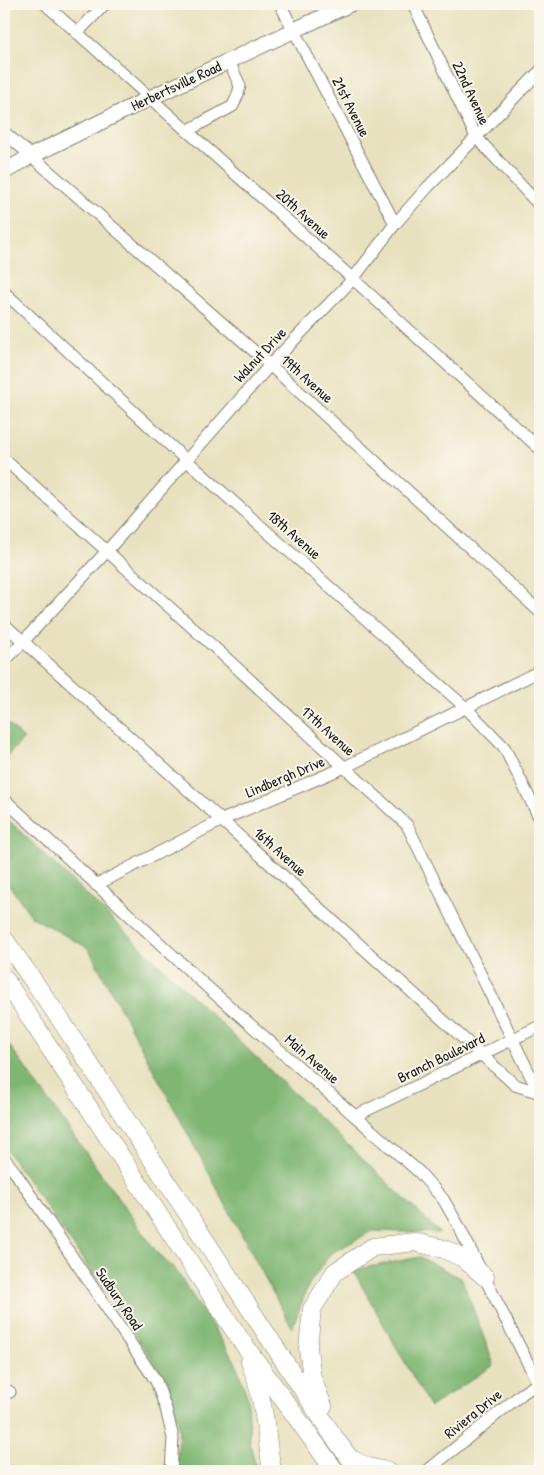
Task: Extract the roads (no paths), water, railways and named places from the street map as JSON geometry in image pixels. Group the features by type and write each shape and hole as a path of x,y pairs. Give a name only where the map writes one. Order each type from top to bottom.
{"highway":[{"path":"4,938 60,1019 334,1437 355,1465 387,1471"},
{"path":"4,978 240,1339 335,1471"},
{"path":"334,1437 312,1378 308,1348 312,1309 335,1272 373,1247 414,1242 444,1249 463,1258 485,1277"},
{"path":"240,1339 256,1376 272,1471"}],"main road":[{"name":"Herbertsville Road","path":"4,172 31,156 150,98 350,4"}],"street":[{"name":"20th Avenue","path":"45,4 540,449"},
{"path":"76,33 105,4"},
{"name":"21st Avenue","path":"280,4 394,224"},
{"name":"22nd Avenue","path":"413,4 476,137 540,206"},
{"path":"187,131 233,106 240,86 228,61"},
{"name":"Walnut Drive","path":"4,662 107,551 270,365 353,279 394,224 540,71"},
{"name":"19th Avenue","path":"4,132 270,365 540,612"},
{"name":"18th Avenue","path":"4,292 186,460 466,708 504,747 540,820"},
{"name":"17th Avenue","path":"4,458 408,826 540,1094"},
{"name":"16th Avenue","path":"4,624 515,1085 540,1094"},
{"name":"Lindbergh Drive","path":"96,884 222,820 345,767 540,671"},
{"name":"Main Avenue","path":"4,799 206,986 420,1172 443,1199 457,1223 540,1384"},
{"name":"Branch Boulevard","path":"355,1116 540,1026"},
{"name":"Sudbury Road","path":"4,1158 156,1381 166,1409 173,1438 171,1471"},
{"name":"Riviera Drive","path":"427,1471 523,1393 540,1384"}]}
